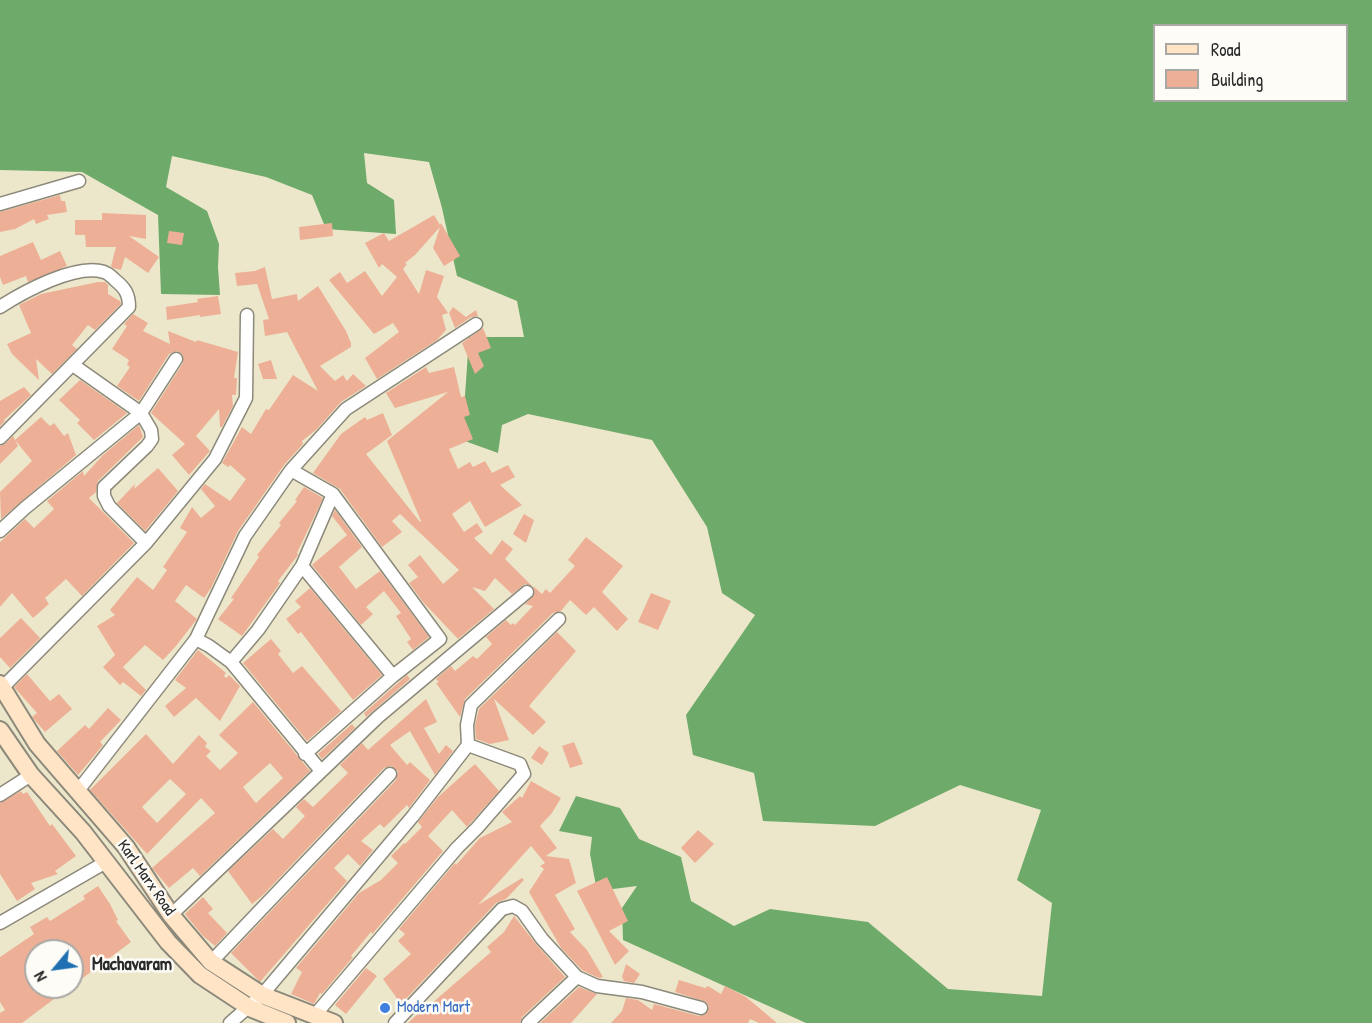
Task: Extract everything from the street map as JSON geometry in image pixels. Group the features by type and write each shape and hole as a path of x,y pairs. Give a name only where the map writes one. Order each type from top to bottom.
{"main road":[{"name":"Karl Marx Road","path":"1,686 37,744 126,847 171,915 211,962 262,995 333,1023"},
{"name":"Karl Marx Road","path":"0,730 31,775 84,832 168,942 200,975 250,1008 287,1023"}],"street":[{"path":"0,204 79,181"},
{"path":"0,307 18,295 82,271 105,272 123,286 129,296 129,307 0,438"},
{"path":"1,686 146,543 215,459 246,398 246,315"},
{"path":"77,792 196,639 245,536 291,470 346,409 476,324"},
{"path":"0,531 141,413 176,359"},
{"path":"72,365 141,413 151,430 152,439 147,446 104,487 104,496 109,506 146,543"},
{"path":"291,470 333,494 440,639 393,676 305,754"},
{"path":"231,662 258,630 302,566 333,494"},
{"path":"302,566 393,676"},
{"path":"171,915 378,717 527,592"},
{"path":"230,1023 250,1008 262,995 413,816 468,745 467,725 471,705 559,619"},
{"path":"196,639 231,662 321,771"},
{"path":"315,1015 457,848 524,774 520,764 468,745"},
{"path":"211,962 390,774"},
{"path":"0,795 31,775"},
{"path":"0,923 106,862"},
{"path":"395,1023 502,909 513,906 522,911 542,939 577,977 597,986 642,992 701,1008"},
{"path":"528,1023 577,977"}],"green space":[{"path":"0,0 1372,0 1372,1023 806,1023 623,940 622,908 637,886 597,891 590,854 592,837 559,831 576,796 620,808 639,839 681,857 691,901 734,926 770,909 868,922 948,989 1042,996 1052,903 1017,880 1041,810 960,785 875,826 763,821 754,773 693,755 686,715 755,615 722,593 707,527 652,440 528,414 502,425 498,453 462,440 469,337 524,337 517,301 457,276 429,162 364,153 367,183 394,200 396,234 326,229 312,195 266,177 172,156 166,187 207,211 219,244 220,295 161,294 158,215 82,172 0,170"}],"building":[{"path":"60,195 61,201 65,201 67,212 47,215 49,219 36,224 34,219 15,229 0,232 0,212"},
{"path":"102,213 146,215 146,239 129,236 159,257 148,273 125,257 121,270 113,268 111,266 116,247 86,247 85,235 75,235 75,220 102,220"},
{"path":"434,215 460,256 444,266 433,248 440,227 405,263 407,264 403,269 419,294 426,270 444,276 437,297 448,313 442,315 446,330 437,340 377,379 365,358 399,332 393,323 374,334 329,280 340,272 347,283 365,271 382,296 397,277 382,264 379,268 365,243 384,233 389,241"},
{"path":"332,223 333,236 300,240 299,227"},
{"path":"169,231 184,233 182,245 167,243"},
{"path":"33,242 41,260 60,251 67,266 28,282 26,276 3,285 0,277 0,256"},
{"path":"265,267 272,299 297,294 298,301 318,286 351,343 351,347 320,366 335,381 343,375 347,381 353,374 366,386 341,402 316,430 302,441 303,444 284,465 238,531 204,598 186,585 175,601 197,619 176,646 163,660 145,645 123,667 146,690 141,696 123,682 120,685 103,667 115,655 97,626 115,615 110,610 137,577 153,590 167,570 163,567 187,532 180,528 192,507 201,518 215,506 201,489 205,484 230,501 246,479 230,465 228,467 222,463 242,427 251,434 266,409 269,410 293,375 318,391 287,332 265,336 263,320 269,319 257,284 237,286 235,273 255,271"},
{"path":"105,282 108,285 108,294 121,304 95,330 88,325 72,345 77,349 52,374 36,359 39,380 12,354 7,344 31,333 19,305 41,294"},
{"path":"218,296 221,314 167,320 166,307"},
{"path":"453,307 466,317 476,310 478,316 471,317 455,328 449,313"},
{"path":"133,314 148,323 143,331 170,344 168,331 196,342 197,340 238,352 234,378 237,378 236,395 232,395 233,406 222,427 220,427 219,409 196,436 210,451 189,475 172,455 185,444 151,413 183,363 183,355 177,351 169,354 139,401 117,386 130,367 127,365 129,360 112,349 127,326 124,324"},
{"path":"483,328 491,348 478,353 484,366 475,374 462,343"},
{"path":"271,360 277,379 263,379 258,364"},
{"path":"426,367 429,373 454,367 461,397 465,396 470,415 464,417 473,439 449,449 458,469 470,462 473,467 485,461 492,473 508,465 515,477 500,485 522,505 485,527 470,501 452,514 464,532 477,523 483,532 474,538 491,555 502,540 513,549 505,559 532,586 525,584 512,594 495,578 485,591 472,587 494,609 458,639 423,602 409,583 418,577 408,565 420,555 443,584 459,570 400,514 392,521 402,532 382,547 340,489 313,473 341,434 365,417 367,420 383,413 392,435 366,454 420,522 387,441 448,392 395,408 386,393"},
{"path":"80,380 127,413 94,440 77,423 80,420 59,400"},
{"path":"24,387 31,395 0,426 0,401"},
{"path":"41,417 50,426 54,423 64,436 68,433 76,455 1,519 0,492 32,461 15,440"},
{"path":"139,425 143,437 98,481 96,492 89,498 134,543 82,596 66,579 45,598 49,604 33,618 12,593 0,607 0,542 25,519 34,528 54,509 47,501 83,471 84,476 103,455"},
{"path":"13,436 18,446 0,464 0,446"},
{"path":"158,468 178,491 145,531 117,503 135,484 134,489"},
{"path":"304,487 323,498 298,555 242,636 218,619 234,599 231,598 259,557 257,555 281,525 279,523 297,501 295,500"},
{"path":"335,510 362,547 339,567 356,589 380,571 429,637 413,650 407,642 411,639 396,616 401,613 384,591 366,607 373,614 361,625 312,565 347,535 332,516"},
{"path":"524,514 534,520 526,543 513,534"},
{"path":"586,537 623,566 602,592 628,619 617,631 594,607 586,615 570,600 561,611 553,613 465,699 460,717 436,683 439,682 436,679 451,666 455,671 473,656 477,659 492,644 486,637 506,620 511,625 513,623 515,625 533,606 525,604 534,595 533,586 542,594 546,589 550,593 575,566 568,560"},
{"path":"310,588 382,675 353,700 301,632 298,634 286,619 301,607 295,601"},
{"path":"651,593 671,601 658,630 638,622"},
{"path":"21,618 40,638 10,668 0,657 0,638"},
{"path":"557,632 576,651 529,706 546,722 533,735 494,699 509,740 490,744 476,739 475,726 479,709"},
{"path":"271,639 281,651 278,654 293,673 302,666 341,711 307,741 243,663"},
{"path":"198,650 226,673 224,676 226,678 229,675 240,686 220,721 196,698 174,717 165,706 186,688 175,680"},
{"path":"27,674 50,701 59,694 72,709 45,732 32,717 37,713 14,687"},
{"path":"407,675 410,679 366,717 364,713"},
{"path":"426,699 437,722 424,728 439,754 446,745 453,751 435,775 410,731 390,745 407,765 410,762 430,780 409,808 407,805 384,828 380,824 361,841 373,850 360,866 348,854 334,868 347,881 260,982 231,953 396,780 398,771 391,766 384,768 252,904 228,871 273,829 283,839 305,816 296,807 304,799 313,807 348,773 340,765 362,743 368,750"},
{"path":"253,702 310,771 200,876 193,868 169,888 152,868 215,813 201,798 147,854 90,790 146,734 173,764 199,735 207,743 205,747 211,751 206,756 220,770 238,753 219,735","holes":["270,763 283,778 256,803 243,787","170,779 186,794 157,823 142,807"]},
{"path":"108,708 121,720 100,742 103,745 78,775 57,751 85,725 89,729"},
{"path":"352,724 355,728 322,759 318,754"},
{"path":"574,742 583,764 570,768 562,746"},
{"path":"539,746 549,753 542,765 531,758"},
{"path":"475,764 499,791 467,827 452,810 428,836 443,851 373,934 371,932 351,956 353,957 322,994 320,993 314,1004 291,994 302,972 296,968 359,893 381,880 398,863 391,856 422,827 418,822 438,797"},
{"path":"531,781 561,798 552,813 540,826 557,848 546,856 569,859 576,883 555,895 575,929 570,932 587,950 603,977 599,978 582,970 561,948 529,892 544,869 540,866 545,863 531,846 478,905 522,878 524,880 506,899 496,903 401,1004 383,979 411,954 398,941 405,934 399,929 455,863 456,865 480,838 512,822 502,812 520,796 522,798"},
{"path":"21,791 23,794 27,792 50,826 52,824 76,856 55,871 58,874 31,883 35,889 17,901 0,874 0,803"},
{"path":"698,830 714,844 695,863 681,848"},
{"path":"607,877 628,921 609,931 629,951 615,965 577,891"},
{"path":"98,886 110,904 118,920 116,921 131,942 84,977 84,939 27,939 34,934 30,927 47,917 50,921 85,899 83,896"},
{"path":"203,897 213,909 208,913 227,933 215,946 202,935 185,914"},
{"path":"514,916 565,977 522,1017 520,1023 408,1023 491,952 487,947 504,932"},
{"path":"24,941 24,999 54,999 22,1023 0,1023 0,1013 5,1010 0,1002 0,957"},
{"path":"626,964 640,974 634,983 624,981 622,977"},
{"path":"366,968 377,976 346,1014 335,1005"},
{"path":"679,980 705,988 708,986 721,994 725,986 746,997 777,1023 759,1023 750,1019 748,1023 611,1023 622,1011 626,998 638,1000 652,1010 654,1004 699,1016 706,1014 709,1006 706,1002 675,992"},
{"path":"579,987 597,994 571,1023 540,1023"}],"place":[{"name":"Modern Mart","path":"385,1008"}],"district":[{"name":"Machavaram","path":"132,965"}]}
